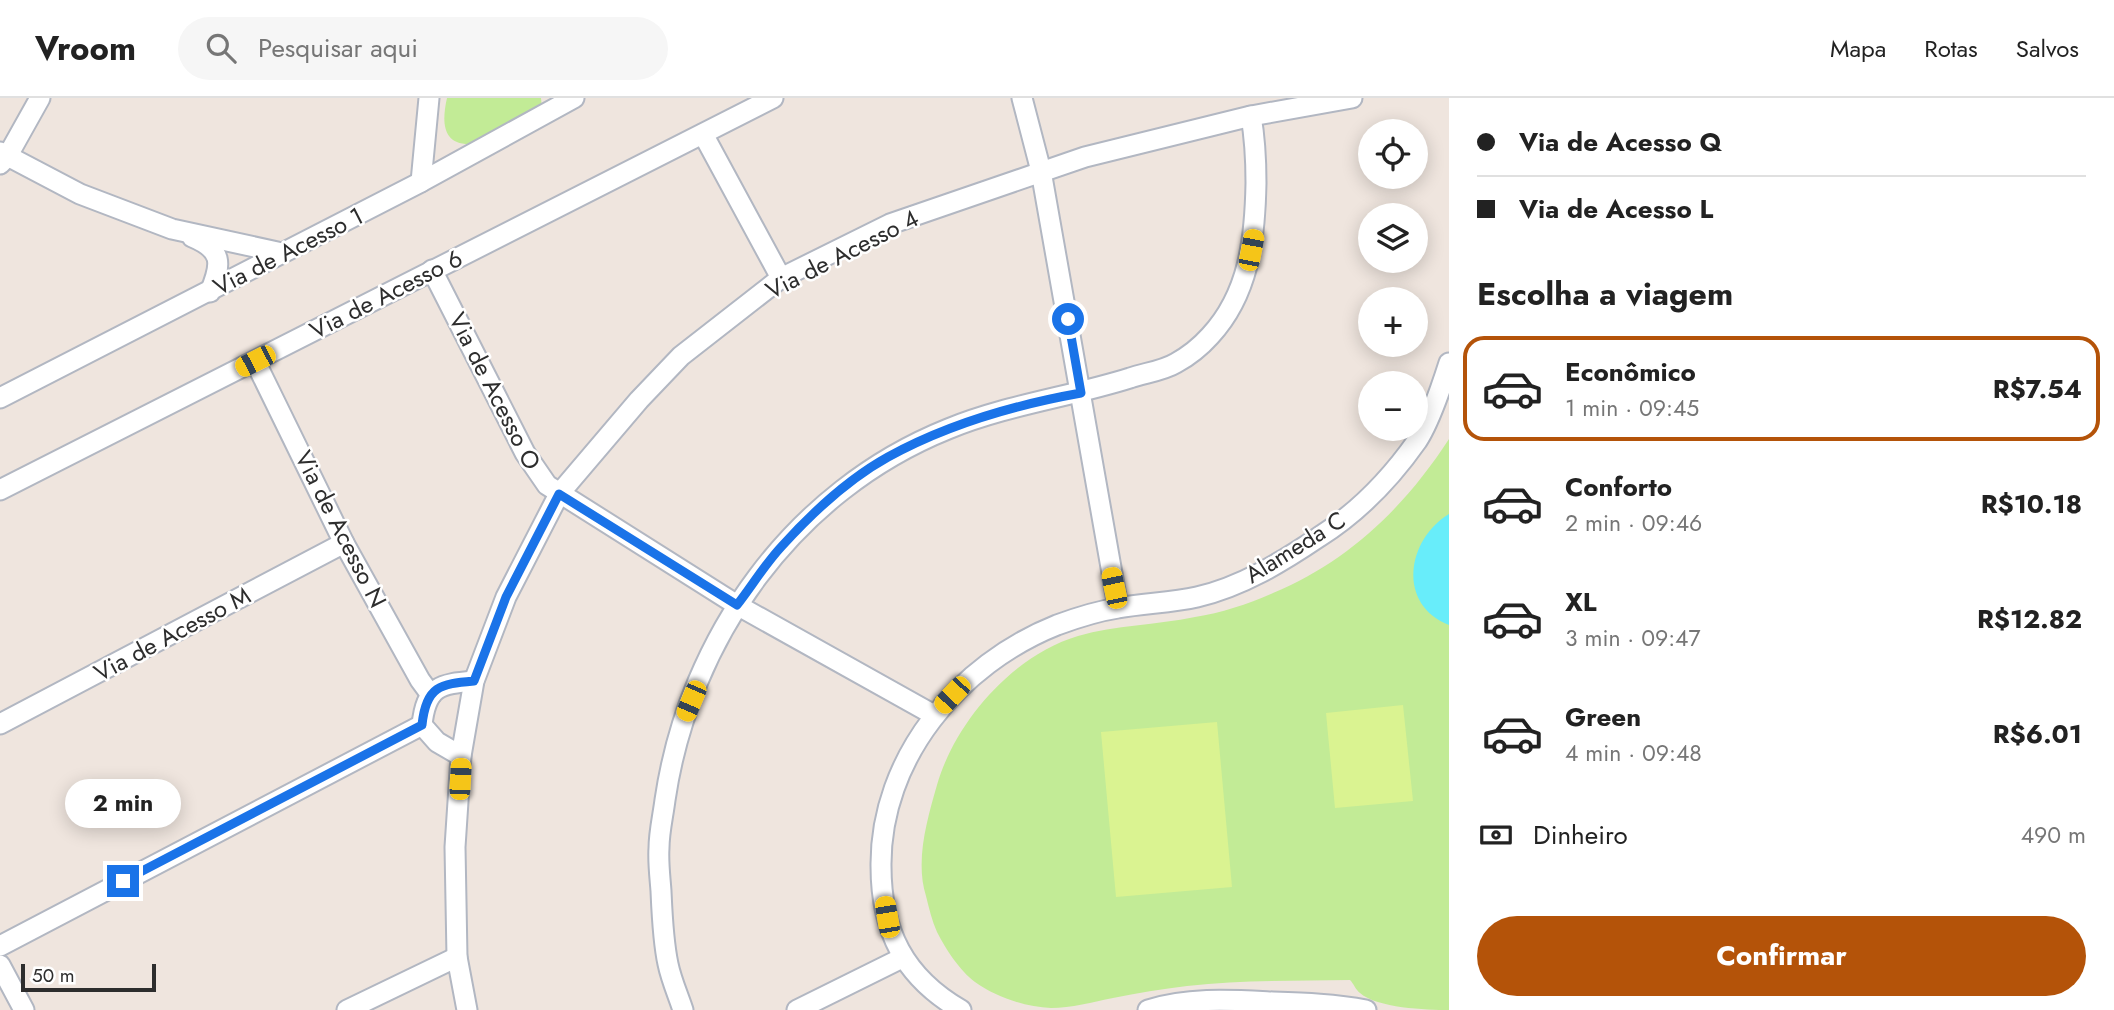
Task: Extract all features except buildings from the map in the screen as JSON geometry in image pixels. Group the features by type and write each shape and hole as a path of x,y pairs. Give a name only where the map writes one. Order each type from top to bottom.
{"street":[{"path":"40,98 2,158 80,194 209,244 216,254 218,273 210,292"},
{"path":"421,182 429,98"},
{"name":"Via de Acesso 1","path":"0,398 421,182 574,98"},
{"name":"Via de Acesso 6","path":"0,490 773,98"},
{"path":"1022,98 1041,171 1118,607"},
{"name":"Via de Acesso 4","path":"467,1010 457,957 455,847 461,756 474,681 506,597 559,494 639,400 681,356 781,278 890,225 1085,157 1251,116 1352,98"},
{"path":"683,1010 668,963 661,905 659,846 680,724 720,634 737,605 781,546 831,498 887,457 949,428 1019,406 1081,393 1176,364 1209,337 1230,309 1247,272 1255,228 1256,141 1251,116"},
{"path":"703,134 781,278"},
{"path":"172,229 282,253"},
{"name":"Via de Acesso O","path":"432,270 540,478 559,494 737,605 934,715"},
{"name":"Via de Acesso N","path":"255,361 344,543 431,695"},
{"name":"Alameda C","path":"902,958 887,917 881,882 881,846 886,812 919,735 952,695 995,659 1055,626 1118,607 1197,597 1270,568 1322,536 1372,495 1418,440 1449,363"},
{"name":"Via de Acesso M","path":"0,724 344,543"},
{"path":"461,756 437,742 422,725 424,709 431,695 443,684 474,681"},
{"path":"0,946 422,725"},
{"path":"346,1010 457,957"},
{"path":"797,1010 902,958 912,971 944,1000 961,1010"},
{"path":"0,965 24,1010"},
{"path":"1148,1010 1159,1006 1220,999 1283,1006 1333,1003 1366,1010"}],"green space":[{"path":"447,98 541,98 542,109 472,144 462,144 454,141 446,130 444,115"},
{"path":"1449,439 1449,1010 1402,1007 1378,1002 1360,993 1350,980 1207,984 1051,1008 1011,1000 992,992 969,977 958,966 935,928 923,883 922,855 930,812 946,761 972,715 990,694 1031,658 1078,636 1215,613 1254,601 1300,580 1350,549 1373,530 1413,487"},
{"path":"1403,705 1413,801 1335,808 1326,713"},
{"path":"1217,722 1232,887 1116,897 1101,732"}],"water":[{"path":"1449,514 1449,625 1432,616 1421,603 1413,572 1416,555 1424,540 1435,525"}],"route":[{"path":"123,881 422,725 424,709 431,695 443,684 474,681 506,597 559,494 737,605 781,546 831,498 887,457 949,428 1019,406 1081,393 1068,319"}]}
